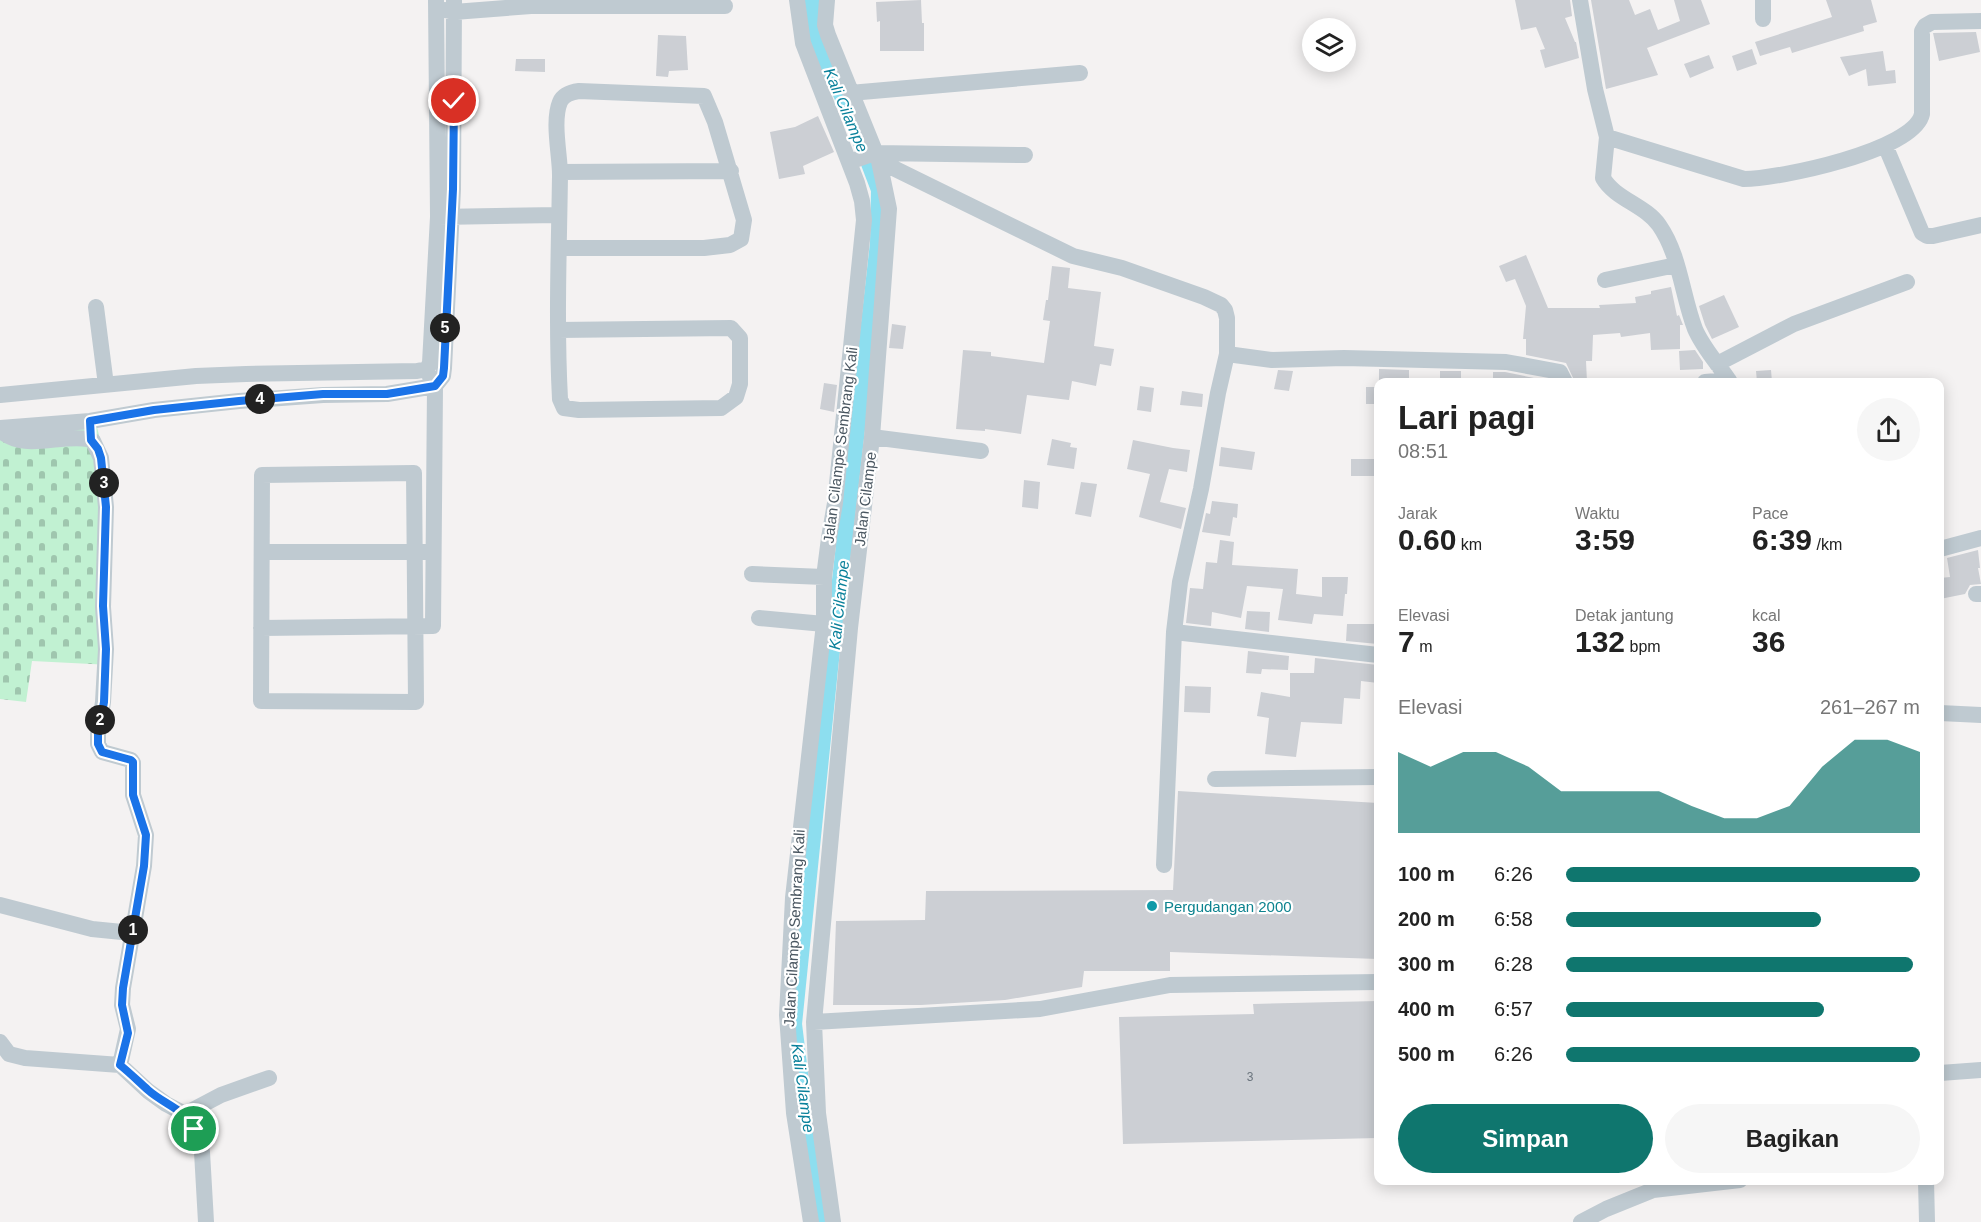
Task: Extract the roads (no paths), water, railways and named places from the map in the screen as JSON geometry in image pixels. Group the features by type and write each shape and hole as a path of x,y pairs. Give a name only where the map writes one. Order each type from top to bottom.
{"street":[{"name":"Jalan Cilampe Sembrang Kali","path":"797,0 803,43 849,162 862,201 864,220 835,503 824,577 824,624 793,898 787,1015 794,1113 811,1222"},
{"name":"Jalan Cilampe","path":"827,0 825,25 877,157 889,209 872,437 850,628 814,1022 818,1113 833,1222"},
{"path":"1580,0 1607,137 1603,178 1607,184 1659,224 1676,265 1696,332 1727,378"},
{"path":"1763,0 1763,19"},
{"path":"0,429 90,421 154,410 239,401 323,394 387,394 435,386 443,376 444,368 444,218 436,4 454,6 725,6"},
{"path":"427,369 430,363 444,218 453,189 454,6"},
{"path":"1607,137 1744,179 1764,179 1819,168 1885,145 1918,124 1920,120 1922,31 1925,26 1932,22 1981,21"},
{"path":"850,93 1080,73"},
{"path":"558,330 731,328 740,338 740,384 736,397 721,408 568,410 564,408 560,399 558,330 559,215 560,172 557,115 562,99 579,91 704,96 731,171 744,220 741,239 730,244 704,248 559,248"},
{"path":"1885,145 1922,233 1933,236 1981,225"},
{"path":"849,162 877,157 1026,155"},
{"path":"877,157 1073,256 1122,268 1204,297 1221,305 1227,318 1227,354 1180,582 1174,632 1164,865"},
{"path":"560,172 731,171"},
{"path":"444,218 559,215"},
{"path":"1605,280 1676,265"},
{"path":"1717,364 1794,324 1907,282"},
{"path":"96,307 106,385"},
{"path":"1227,354 1272,360 1344,358 1506,362 1560,372 1563,378"},
{"path":"0,395 246,374 427,369"},
{"path":"261,627 433,626 435,386 427,369"},
{"path":"90,421 91,440 101,458 106,507 103,606 106,649 104,702 98,744 102,752 133,762 133,795 146,835 144,866 122,1005 128,1033 120,1065"},
{"path":"0,429 8,437 23,441 83,438 91,440"},
{"path":"872,437 981,451"},
{"path":"414,473 415,552 416,702 261,701 262,475 414,473"},
{"path":"1944,548 1981,538"},
{"path":"262,552 432,552"},
{"path":"752,574 824,577"},
{"path":"759,618 824,624"},
{"path":"1174,632 1374,655"},
{"path":"1944,713 1981,715"},
{"path":"1215,779 1374,777"},
{"path":"0,905 92,929 132,933"},
{"path":"814,1022 1040,1009 1170,985 1374,982"},
{"path":"0,1042 9,1054 25,1058 120,1065 148,1091 185,1114 199,1139 202,1152 206,1222"},
{"path":"1944,1072 1981,1070"},
{"path":"185,1114 221,1095 269,1078"},
{"path":"1581,1222 1653,1190 1695,1185"},
{"path":"1926,1185 1927,1222"}],"waterway":[{"name":"Kali Cilampe","path":"812,0 811,12 818,45 849,111 879,190 878,243 830,669 794,1024 820,1222"}],"place":[{"name":"Pergudangan 2000","path":"1152,906"}]}
